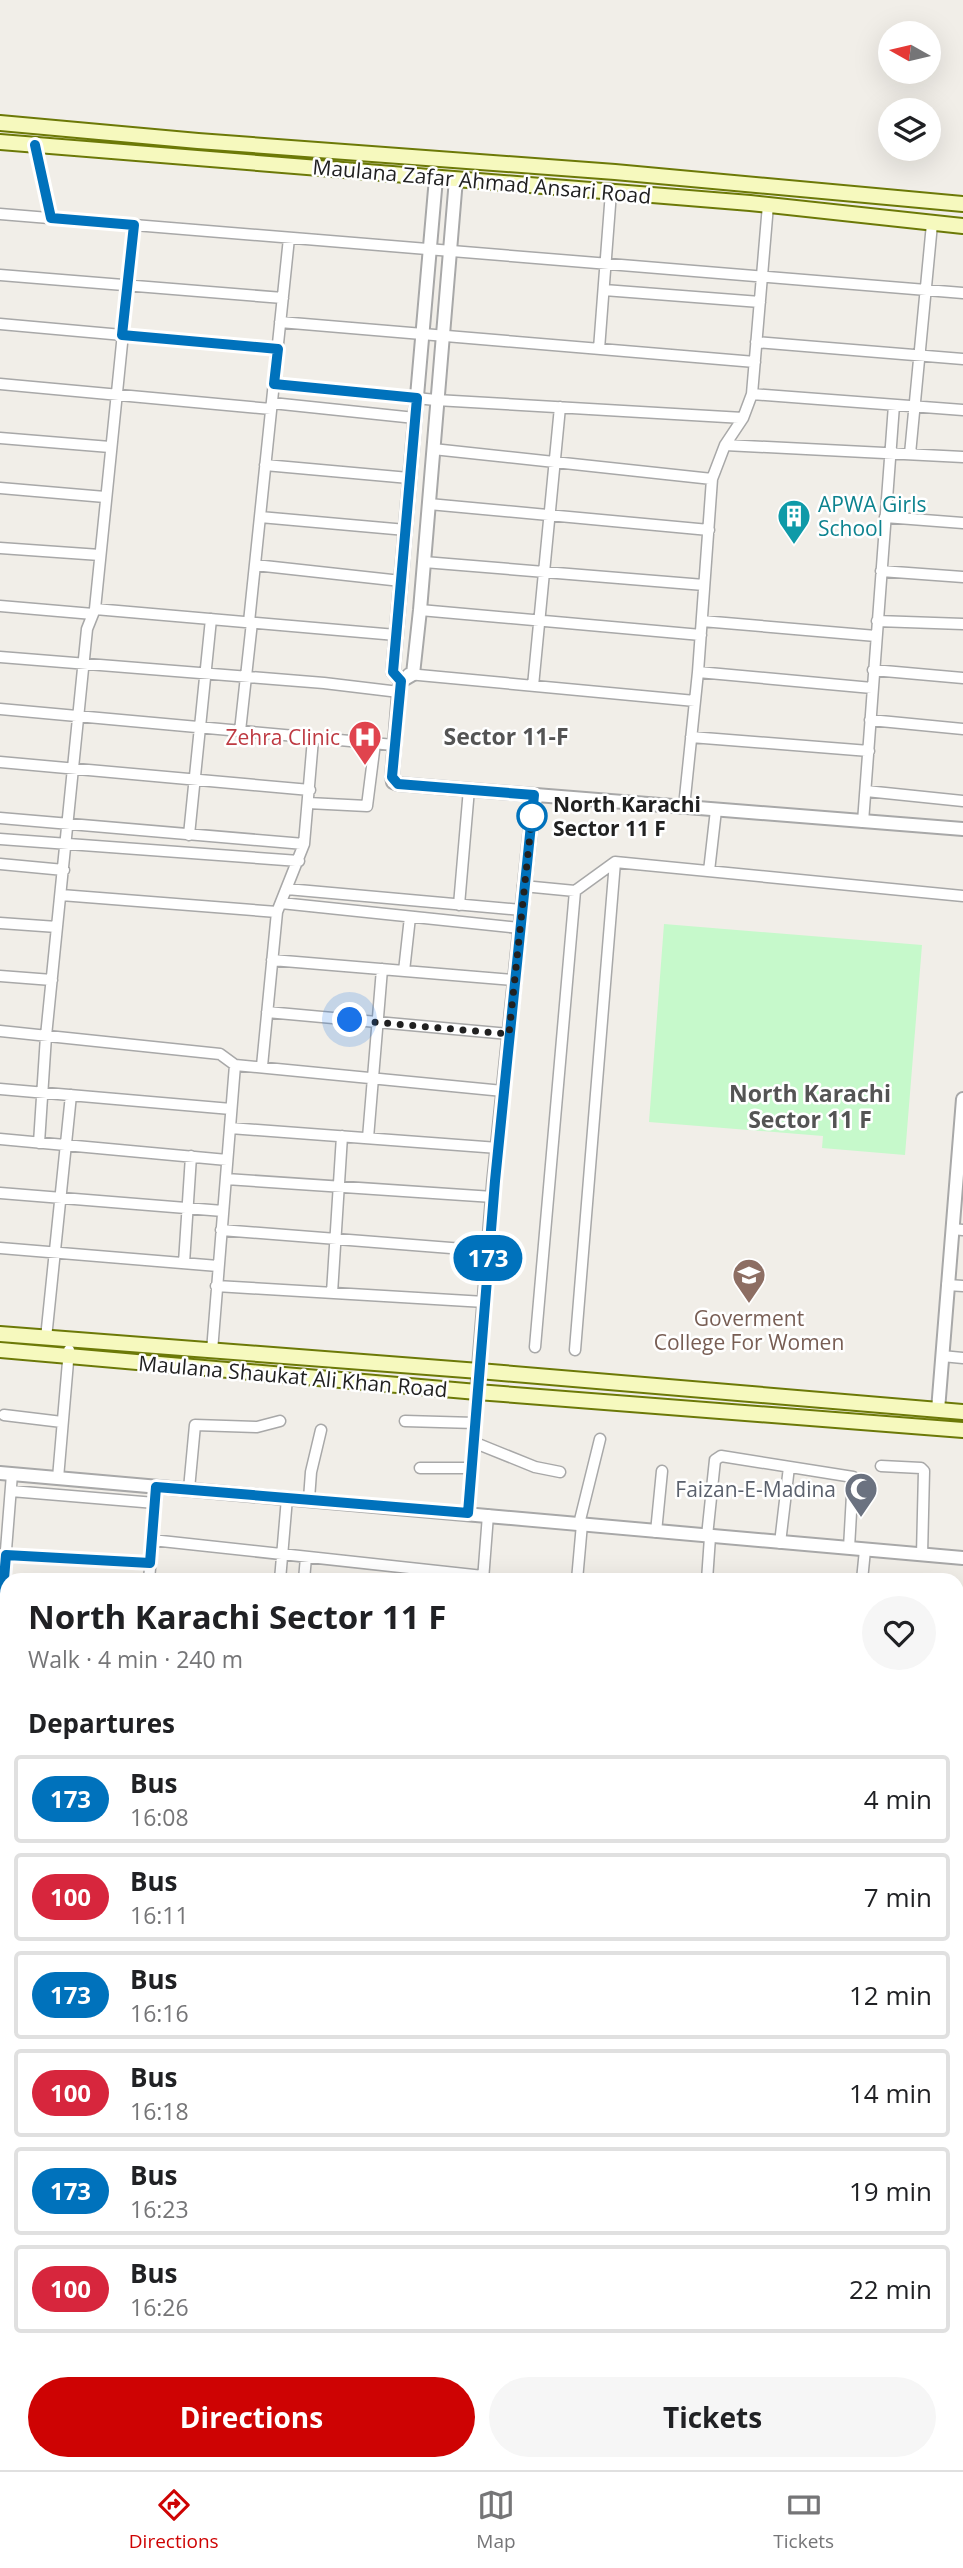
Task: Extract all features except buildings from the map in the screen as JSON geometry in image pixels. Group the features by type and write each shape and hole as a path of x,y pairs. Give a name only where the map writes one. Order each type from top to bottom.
{"main road":[{"name":"Maulana Zafar Ahmad Ansari Road","path":"0,123 185,140 615,172 963,204"},
{"name":"Maulana Zafar Ahmad Ansari Road","path":"0,142 768,205 963,226"},
{"name":"Maulana Shaukat Ali Khan Road","path":"0,1335 46,1338 69,1348 477,1392 963,1430"},
{"name":"Maulana Shaukat Ali Khan Road","path":"0,1350 69,1348 212,1351 963,1412"}],"street":[{"path":"35,145 51,218"},
{"path":"402,680 396,635 436,178"},
{"path":"456,179 420,610 402,680 392,777 398,784 963,829"},
{"path":"599,349 611,192"},
{"path":"684,807 698,672 712,479 725,445 743,418 752,394 768,205"},
{"path":"0,214 963,293"},
{"path":"910,454 932,224"},
{"path":"39,1143 46,1036 87,629 94,612 134,225"},
{"path":"240,731 289,238"},
{"path":"0,275 283,298"},
{"path":"604,290 760,302"},
{"path":"280,322 755,362"},
{"path":"0,324 278,349"},
{"path":"756,342 963,359"},
{"path":"0,384 415,418"},
{"path":"274,384 436,400 743,418"},
{"path":"752,394 963,410"},
{"path":"863,822 894,405"},
{"path":"533,685 560,407"},
{"path":"0,438 110,447"},
{"path":"725,445 963,457"},
{"path":"433,449 712,479"},
{"path":"265,465 410,478"},
{"path":"0,488 106,497"},
{"path":"429,504 709,530"},
{"path":"260,517 406,530"},
{"path":"885,517 963,523"},
{"path":"0,548 100,555"},
{"path":"424,562 704,585"},
{"path":"255,565 401,580"},
{"path":"881,572 963,577"},
{"path":"0,606 211,619 396,635"},
{"path":"420,610 701,635"},
{"path":"190,835 211,619"},
{"path":"702,621 876,636"},
{"path":"877,621 963,624"},
{"path":"0,657 246,677 533,685 695,701"},
{"path":"873,670 963,678"},
{"path":"698,672 872,688"},
{"path":"0,709 394,745"},
{"path":"870,720 963,729"},
{"path":"691,737 869,751"},
{"path":"262,1066 279,908 304,844 313,738"},
{"path":"308,803 367,806 375,743"},
{"path":"0,762 310,790"},
{"path":"459,905 469,789"},
{"path":"866,791 963,801"},
{"path":"468,1513 493,1197 534,795"},
{"path":"709,871 716,810"},
{"path":"0,818 304,844"},
{"path":"0,839 299,861"},
{"path":"523,886 575,891 615,862 963,896"},
{"path":"575,1350 615,862"},
{"path":"0,864 64,870"},
{"path":"287,889 521,910"},
{"path":"535,1347 575,891"},
{"path":"61,895 410,917 519,928"},
{"path":"404,971 410,917"},
{"path":"0,923 57,927"},
{"path":"272,960 514,980"},
{"path":"368,1138 382,969"},
{"path":"0,976 52,980"},
{"path":"267,1012 509,1034"},
{"path":"0,1031 220,1054 235,1065 503,1091"},
{"path":"212,1351 235,1065"},
{"path":"0,1089 231,1109"},
{"path":"46,1338 71,1095"},
{"path":"938,1410 947,1285 958,1230 963,1099"},
{"path":"230,1128 498,1148"},
{"path":"332,1293 342,1136"},
{"path":"0,1139 227,1160"},
{"path":"184,1263 191,1156"},
{"path":"226,1179 493,1197"},
{"path":"0,1193 223,1211"},
{"path":"221,1230 489,1251"},
{"path":"0,1248 218,1266"},
{"path":"947,1285 963,1286"},
{"path":"216,1286 485,1302"},
{"path":"58,1478 69,1348"},
{"path":"942,1356 963,1358"},
{"path":"4,1415 62,1422"},
{"path":"189,1489 195,1425 257,1427 280,1421"},
{"path":"405,1422 475,1423"},
{"path":"309,1499 321,1430"},
{"path":"577,1573 580,1524 600,1439"},
{"path":"473,1442 535,1467 560,1472"},
{"path":"707,1573 716,1458 721,1456 854,1478 849,1548"},
{"path":"881,1466 921,1468 924,1471 922,1555"},
{"path":"780,1542 789,1467"},
{"path":"420,1468 471,1468"},
{"path":"656,1532 662,1471"},
{"path":"3,1573 6,1555 4,1530 11,1491 6,1474 963,1558"},
{"path":"149,1573 156,1487"},
{"path":"11,1491 155,1503"},
{"path":"280,1573 287,1498"},
{"path":"483,1573 488,1515"},
{"path":"152,1540 423,1573"},
{"path":"863,1573 865,1550"},
{"path":"6,1555 150,1563"},
{"path":"305,1573 306,1557"}],"green space":[{"path":"664,924 922,945 905,1155 822,1148 823,1136 649,1122"}],"bus line":[{"name":"173","path":"4,1573 6,1555 150,1563 156,1487 468,1513 495,1181 534,795 393,782 401,681 393,672 417,398 274,384 278,349 122,335 134,225 51,218 35,145"}],"place":[{"name":"APWA Girls School","path":"794,546"},
{"name":"Zehra Clinic","path":"365,767"},
{"name":"North Karachi Sector 11 F","path":"532,816"},
{"name":"Goverment College For Women","path":"749,1305"},
{"name":"Faizan-E-Madina","path":"861,1519"}],"district":[{"name":"Sector 11-F","path":"506,736"},
{"name":"North Karachi Sector 11 F","path":"810,1106"}],"route":[{"path":"350,1020 509,1034 532,816"}]}
